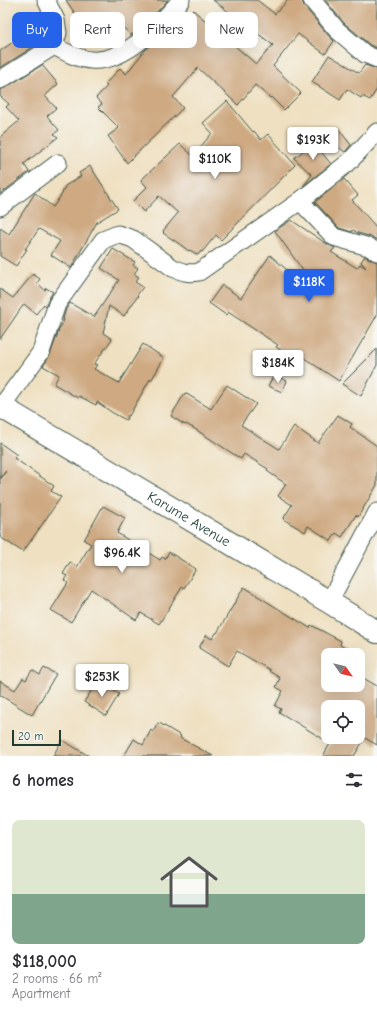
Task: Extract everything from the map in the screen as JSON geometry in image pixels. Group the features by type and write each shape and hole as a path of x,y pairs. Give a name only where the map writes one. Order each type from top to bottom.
{"main road":[{"name":"Karume Avenue","path":"1,406 377,632"}],"street":[{"path":"46,0 52,12"},
{"path":"58,48 70,55 91,60 105,59 121,53 138,43 164,20 181,0"},
{"path":"312,0 337,30 365,54 377,59"},
{"path":"0,80 51,48"},
{"path":"1,406 41,352 58,304 103,240 118,234 133,239 173,268 189,273 199,272 300,201 349,162 377,132"},
{"path":"0,207 58,163"},
{"path":"300,201 334,237 369,247 377,252"},
{"path":"329,602 377,512"}],"building":[{"path":"66,0 168,0 157,12 133,12 133,33 131,35 125,29 125,12 74,12"},
{"path":"213,0 257,0 275,14 288,0 302,0 304,6 334,41 325,54 298,34 273,66 301,93 284,110 271,97 270,98 255,85 238,105 198,68 173,97 183,108 127,163 108,136 119,128 98,107 102,104 96,98 107,86 105,84 120,68 126,74 147,48 197,48 197,13 205,20 205,48 237,48 256,64 273,45 258,34 258,12 229,12"},
{"path":"325,0 377,0 377,48 370,45 344,23"},
{"path":"12,43 12,48 31,48 0,68 0,51"},
{"path":"329,55 359,73 365,65 377,69 377,89 370,100 362,96 361,98 347,89 340,100 312,82"},
{"path":"42,65 58,84 45,96 56,108 47,116 59,130 54,134 58,137 24,164 29,172 0,194 0,137 19,121 6,107 9,104 0,96 0,90"},
{"path":"227,101 261,140 268,134 295,165 221,240 216,235 198,255 190,250 189,251 163,233 178,213 159,196 144,212 133,201 147,187 141,180 180,144 193,156 212,133 203,123"},
{"path":"337,127 351,145 345,152 325,137"},
{"path":"314,143 331,164 303,186 312,175 294,158"},
{"path":"90,166 118,209 97,222 71,268 51,255 60,241 39,229 25,249 27,249 16,266 0,256 0,228 9,234 35,193 53,207 62,194 65,186 81,176 79,173"},
{"path":"344,179 358,195 352,200 377,228 377,240 353,230 352,232 339,228 315,202"},
{"path":"291,220 335,248 331,252 357,268 360,264 366,268 361,262 365,256 377,262 377,315 339,381 294,352 291,357 276,347 278,345 228,312 226,315 209,303 222,285 241,298 270,255 312,292 316,289 275,231"},
{"path":"113,249 135,262 133,265 138,268 134,274 139,277 135,282 143,287 124,316 109,306 103,333 112,339 94,364 97,365 94,369 119,383 143,344 164,358 126,420 97,402 96,405 79,396 78,398 54,384 59,375 43,366 50,355 64,320 66,309 70,303 94,317 119,280 101,268"},
{"path":"33,274 40,279 37,283 45,290 46,288 53,292 46,306 44,304 36,314 24,304 0,339 0,289 13,298"},
{"path":"377,349 377,365 361,396 342,384"},
{"path":"274,375 287,381 282,392 268,386"},
{"path":"227,385 256,404 241,425 279,449 294,426 318,443 338,415 352,424 350,427 377,446 377,485 358,517 356,515 342,537 336,533 331,541 308,526 305,532 283,519 292,505 278,496 286,484 267,471 268,469 244,454 241,459 195,429 186,424 185,425 171,416 185,393 211,409"},
{"path":"0,443 17,455 14,458 54,486 51,491 61,497 23,552 0,537 0,480 6,471 0,478"},
{"path":"103,506 125,518 117,533 160,560 162,557 165,559 169,552 196,569 184,588 182,587 159,624 141,613 136,620 91,589 71,622 51,610 68,583 64,580 67,576 63,574 70,562 77,567 91,544 84,540"},
{"path":"244,587 310,628 311,625 341,641 340,645 345,648 321,648 321,692 365,692 365,679 377,686 377,745 365,738 365,700 321,700 321,738 279,712 281,709 275,706 283,691 276,687 280,678 269,671 270,670 237,651 228,666 199,648 206,635 212,639"},
{"path":"44,668 56,674 32,715 0,695 0,681 15,690 23,678 26,680 32,670 40,675"},
{"path":"98,681 119,694 106,716 84,702"},
{"path":"158,723 181,736 180,738 213,756 124,756 134,739 143,745 151,730 153,732"},
{"path":"62,740 89,756 53,756"},
{"path":"330,744 361,744 354,756 323,756"}]}
